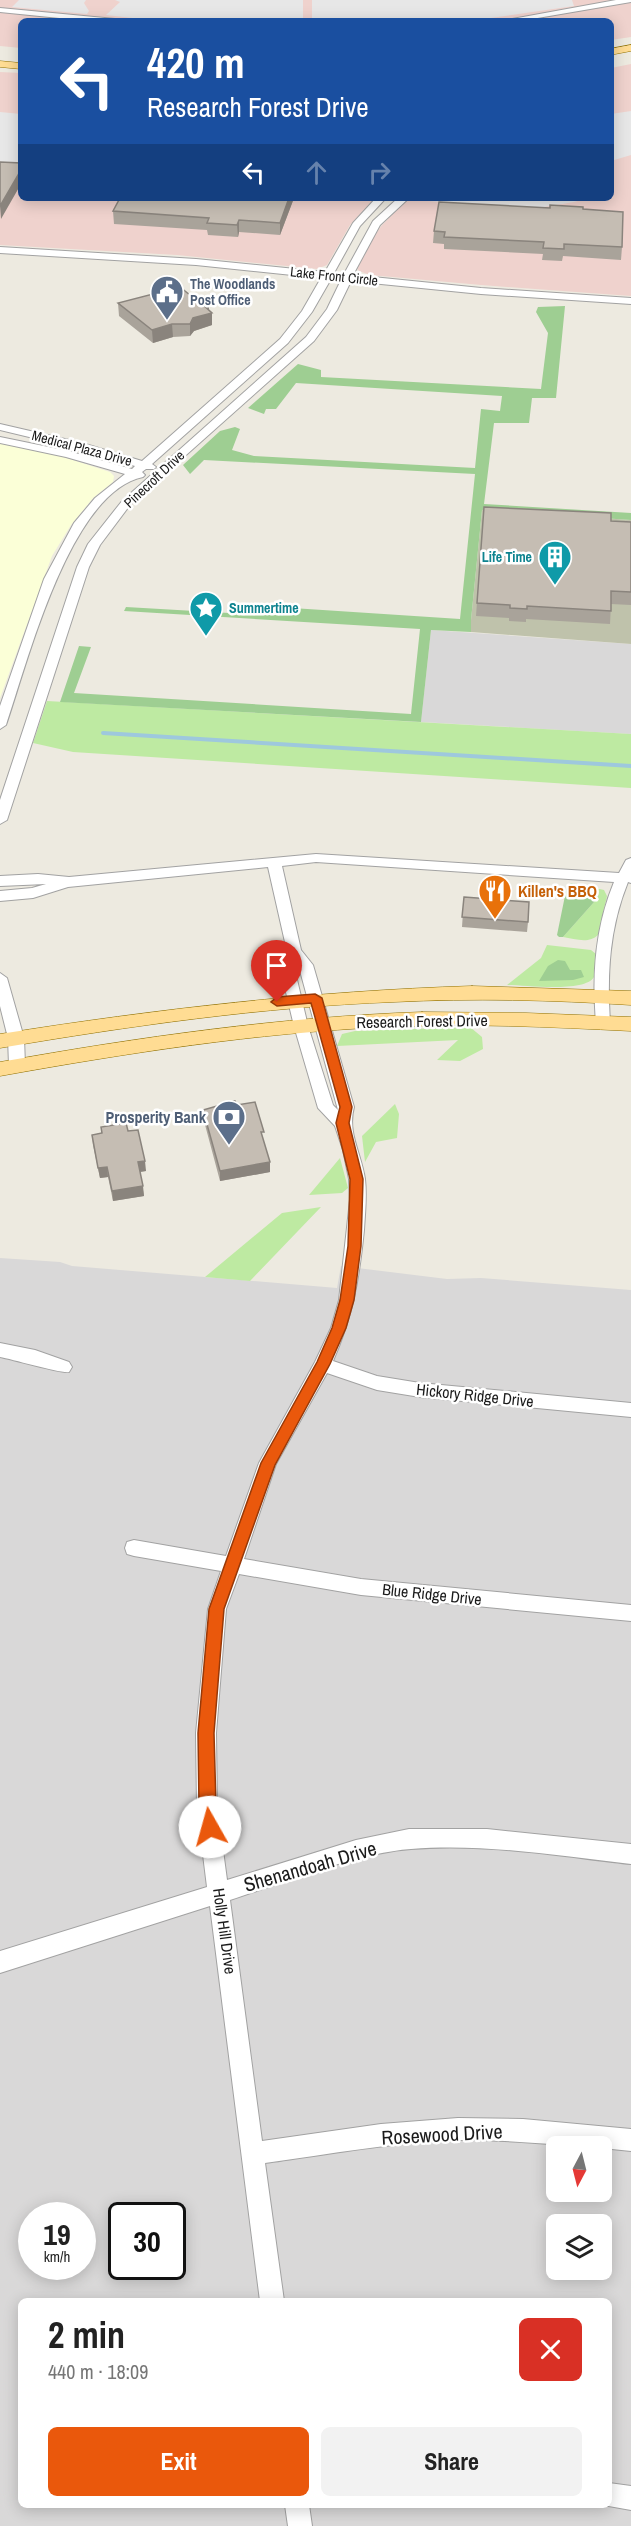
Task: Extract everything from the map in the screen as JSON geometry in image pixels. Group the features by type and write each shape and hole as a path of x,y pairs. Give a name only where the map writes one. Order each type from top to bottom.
{"main road":[{"path":"614,51 631,48"},
{"path":"2,64 18,60"},
{"path":"2,64 18,68"},
{"name":"Research Forest Drive","path":"8,1040 162,1015 315,998 445,993 631,998"},
{"name":"Research Forest Drive","path":"9,1067 168,1041 324,1024 474,1019 631,1024"}],"street":[{"path":"523,18 631,0"},
{"path":"0,10 84,18"},
{"name":"Pinecroft Drive","path":"0,726 50,579 61,555 89,510 144,465 285,341 307,312 356,225 378,201"},
{"name":"Pinecroft Drive","path":"0,820 83,567 94,544 126,503 310,339 332,310 376,224 401,201"},
{"name":"Lake Front Circle","path":"0,250 184,261 534,295 631,301"},
{"name":"Medical Plaza Drive","path":"0,427 78,445 144,465 158,475"},
{"name":"Medical Plaza Drive","path":"0,440 68,454 133,474 158,475"},
{"path":"0,896 33,893 69,882 316,858 628,873 608,913 602,945 600,996 603,1023"},
{"path":"274,861 294,951"},
{"path":"0,881 38,879 69,882"},
{"name":"Holly Hill Drive","path":"272,2298 207,1806 206,1733 217,1609 268,1463 323,1364 339,1328 347,1300 354,1246 357,1179 342,1123 346,1107 306,965 294,951 287,967 293,1000 326,1108 342,1123"},
{"path":"0,978 9,1067"},
{"path":"0,1350 35,1357 63,1367"},
{"name":"Hickory Ridge Drive","path":"323,1364 378,1383 420,1390 631,1410"},
{"name":"Blue Ridge Drive","path":"135,1548 372,1588 631,1613"},
{"name":"Shenandoah Drive","path":"0,1962 356,1850 409,1839 487,1839 631,1854"},
{"name":"Rosewood Drive","path":"254,2153 410,2132 459,2129 542,2132 631,2140"},
{"path":"612,2495 631,2498"},
{"path":"297,2508 300,2526"}],"shaded area":[{"path":"0,0 631,0 631,37 614,40 614,18 18,18 18,48 0,46"},
{"path":"19,0 86,0 84,3 89,11 87,14 12,7"},
{"path":"115,0 303,0 303,18 132,18 106,15 120,2"},
{"path":"312,0 572,0 574,6 491,18 312,18"},
{"path":"631,64 631,296 370,275 359,271 356,267 367,246 382,225 406,201 614,201 614,67"},
{"path":"0,72 18,73 18,201 372,201 350,225 327,265 317,269 177,255 0,245"},
{"path":"631,111 631,155 614,160 614,114"},
{"path":"0,112 18,114 18,166 0,165"},
{"path":"428,201 577,201 538,208"},
{"path":"0,443 57,455 110,472 114,476 113,482 93,498 71,525 52,556 0,698"},
{"name":"Life Time","path":"482,510 631,520 631,644 471,632"},
{"path":"431,630 631,644 631,734 421,722"},
{"path":"0,1258 337,1288 341,1266 447,1279 481,1278 631,1290 631,2526 0,2526"}],"green space":[{"path":"565,306 556,398 532,398 529,423 494,423 484,504 631,513 631,520 482,510 471,632 431,630 421,722 60,702 79,646 91,647 74,693 411,714 420,629 124,611 126,607 229,613 232,604 460,619 475,474 204,460 190,474 183,465 220,431 235,427 240,429 232,450 254,456 475,468 481,409 500,411 502,396 296,383 276,409 266,409 264,414 248,408 298,364 321,370 321,377 541,389 548,333 536,312 538,307"},
{"path":"47,701 631,734 631,788 73,752 33,743"},
{"path":"571,883 595,888 595,901 563,937 559,937 557,935 567,886"},
{"path":"595,888 604,890 607,896 598,935 586,940 563,937 595,901"},
{"path":"547,945 591,950 596,954 594,977 588,982 567,987 507,985 541,958"},
{"path":"558,960 565,961 570,970 581,970 584,977 573,980 539,981 548,966"},
{"path":"470,1027 482,1037 483,1049 460,1061 437,1060 458,1040 337,1046 342,1034 355,1031"},
{"path":"395,1104 399,1114 397,1138 376,1142 365,1162 362,1136"},
{"path":"340,1158 348,1188 342,1193 309,1195"},
{"path":"321,1207 250,1281 205,1277 282,1213"}],"building":[{"path":"0,162 18,163 18,175 0,206"},
{"path":"118,201 288,201 280,223 239,220 237,225 207,223 209,218 113,211"},
{"path":"439,202 550,208 550,205 623,212 622,247 564,244 564,249 543,248 544,242 444,237 445,232 434,231"},
{"path":"180,287 190,295 208,297 202,304 212,313 193,318 190,324 172,324 152,330 118,303"},
{"name":"Life Time","path":"484,507 611,513 611,521 631,522 631,592 611,591 611,611 527,606 527,609 510,608 510,605 477,603"},
{"path":"464,897 529,902 528,922 462,917"},
{"name":"Prosperity Bank","path":"235,1101 237,1105 255,1102 270,1162 220,1171 203,1110"},
{"path":"126,1123 128,1131 138,1130 145,1161 138,1162 143,1186 112,1191 107,1167 98,1168 92,1135 102,1133 101,1127"}],"waterway":[{"path":"103,733 631,766"}],"place":[{"name":"The Woodlands Post Office","path":"167,321"},
{"name":"Life Time","path":"555,586"},
{"name":"Summertime","path":"206,637"},
{"name":"Killen's BBQ","path":"495,920"},
{"name":"Prosperity Bank","path":"229,1146"}],"route":[{"path":"210,1827 207,1806 206,1733 210,1660 217,1609 268,1463 323,1364 339,1328 347,1300 358,1200 357,1179 351,1150 342,1123 346,1107 315,998 277,1002"}]}
